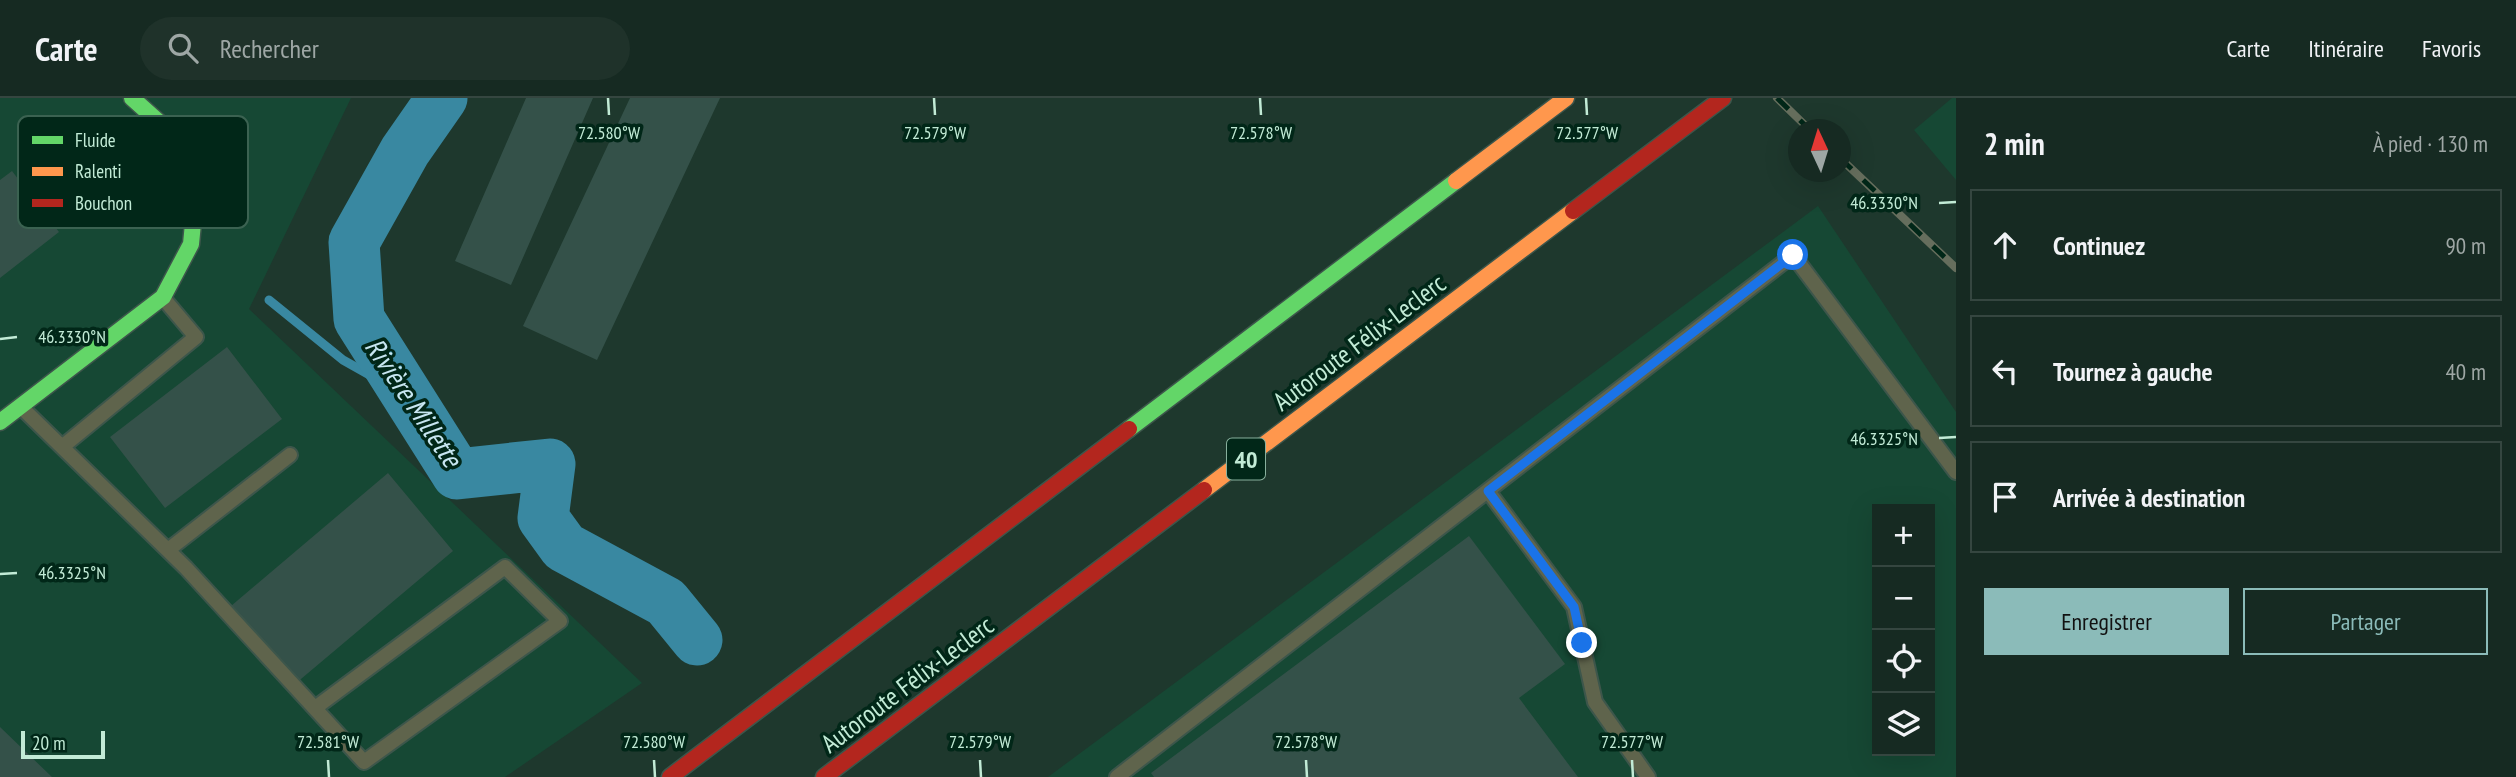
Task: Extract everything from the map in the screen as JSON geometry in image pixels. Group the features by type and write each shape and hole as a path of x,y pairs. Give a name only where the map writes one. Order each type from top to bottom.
{"main road":[{"path":"132,98 152,116"},
{"path":"670,777 1566,98"},
{"name":"Autoroute Félix-Leclerc","path":"824,777 1723,98"},
{"path":"0,422 163,298 191,244 193,228"}],"lane":[{"path":"1117,777 1793,255 1956,472"},
{"path":"62,447 196,337 163,298"},
{"path":"20,406 168,551 364,762 560,621 505,567 314,708"},
{"path":"168,551 290,455"},
{"path":"1488,491 1574,607 1595,702 1648,777"}],"shaded area":[{"path":"0,98 351,98 249,309 642,683 505,777 0,777"},
{"path":"1952,98 1956,98 1956,180 1914,130"},
{"path":"1818,206 1956,412 1956,777 1048,777"}],"building":[{"path":"526,98 593,98 511,285 455,261"},
{"path":"630,98 720,98 597,360 523,326"},
{"path":"12,171 18,179 18,228 56,228 59,232 0,278 0,180"},
{"path":"227,347 282,419 165,508 110,437"},
{"path":"388,473 453,551 295,684 231,606"},
{"path":"1469,536 1565,664 1519,698 1578,777 1154,777 1151,773"},
{"path":"0,727 52,777 0,777"}],"waterway":[{"name":"Rivière Millette","path":"442,98 405,151 354,242 359,319 457,474 550,464 543,518 564,547 666,602 697,640"},
{"path":"269,300 343,360 407,396"}],"railway":[{"path":"1777,98 1799,119"},
{"path":"1851,168 1956,268"}],"traffic: fast":[{"path":"132,98 152,116"},
{"path":"1129,429 1456,181"},
{"path":"0,422 163,297 191,244 193,228"}],"traffic: slow":[{"path":"1456,181 1566,98"},
{"path":"1204,490 1573,211"}],"traffic: jam":[{"path":"1573,211 1723,98"},
{"path":"670,777 1129,429"},
{"path":"824,777 1204,490"}],"route":[{"path":"1582,643 1574,607 1488,491 1793,255"}]}
